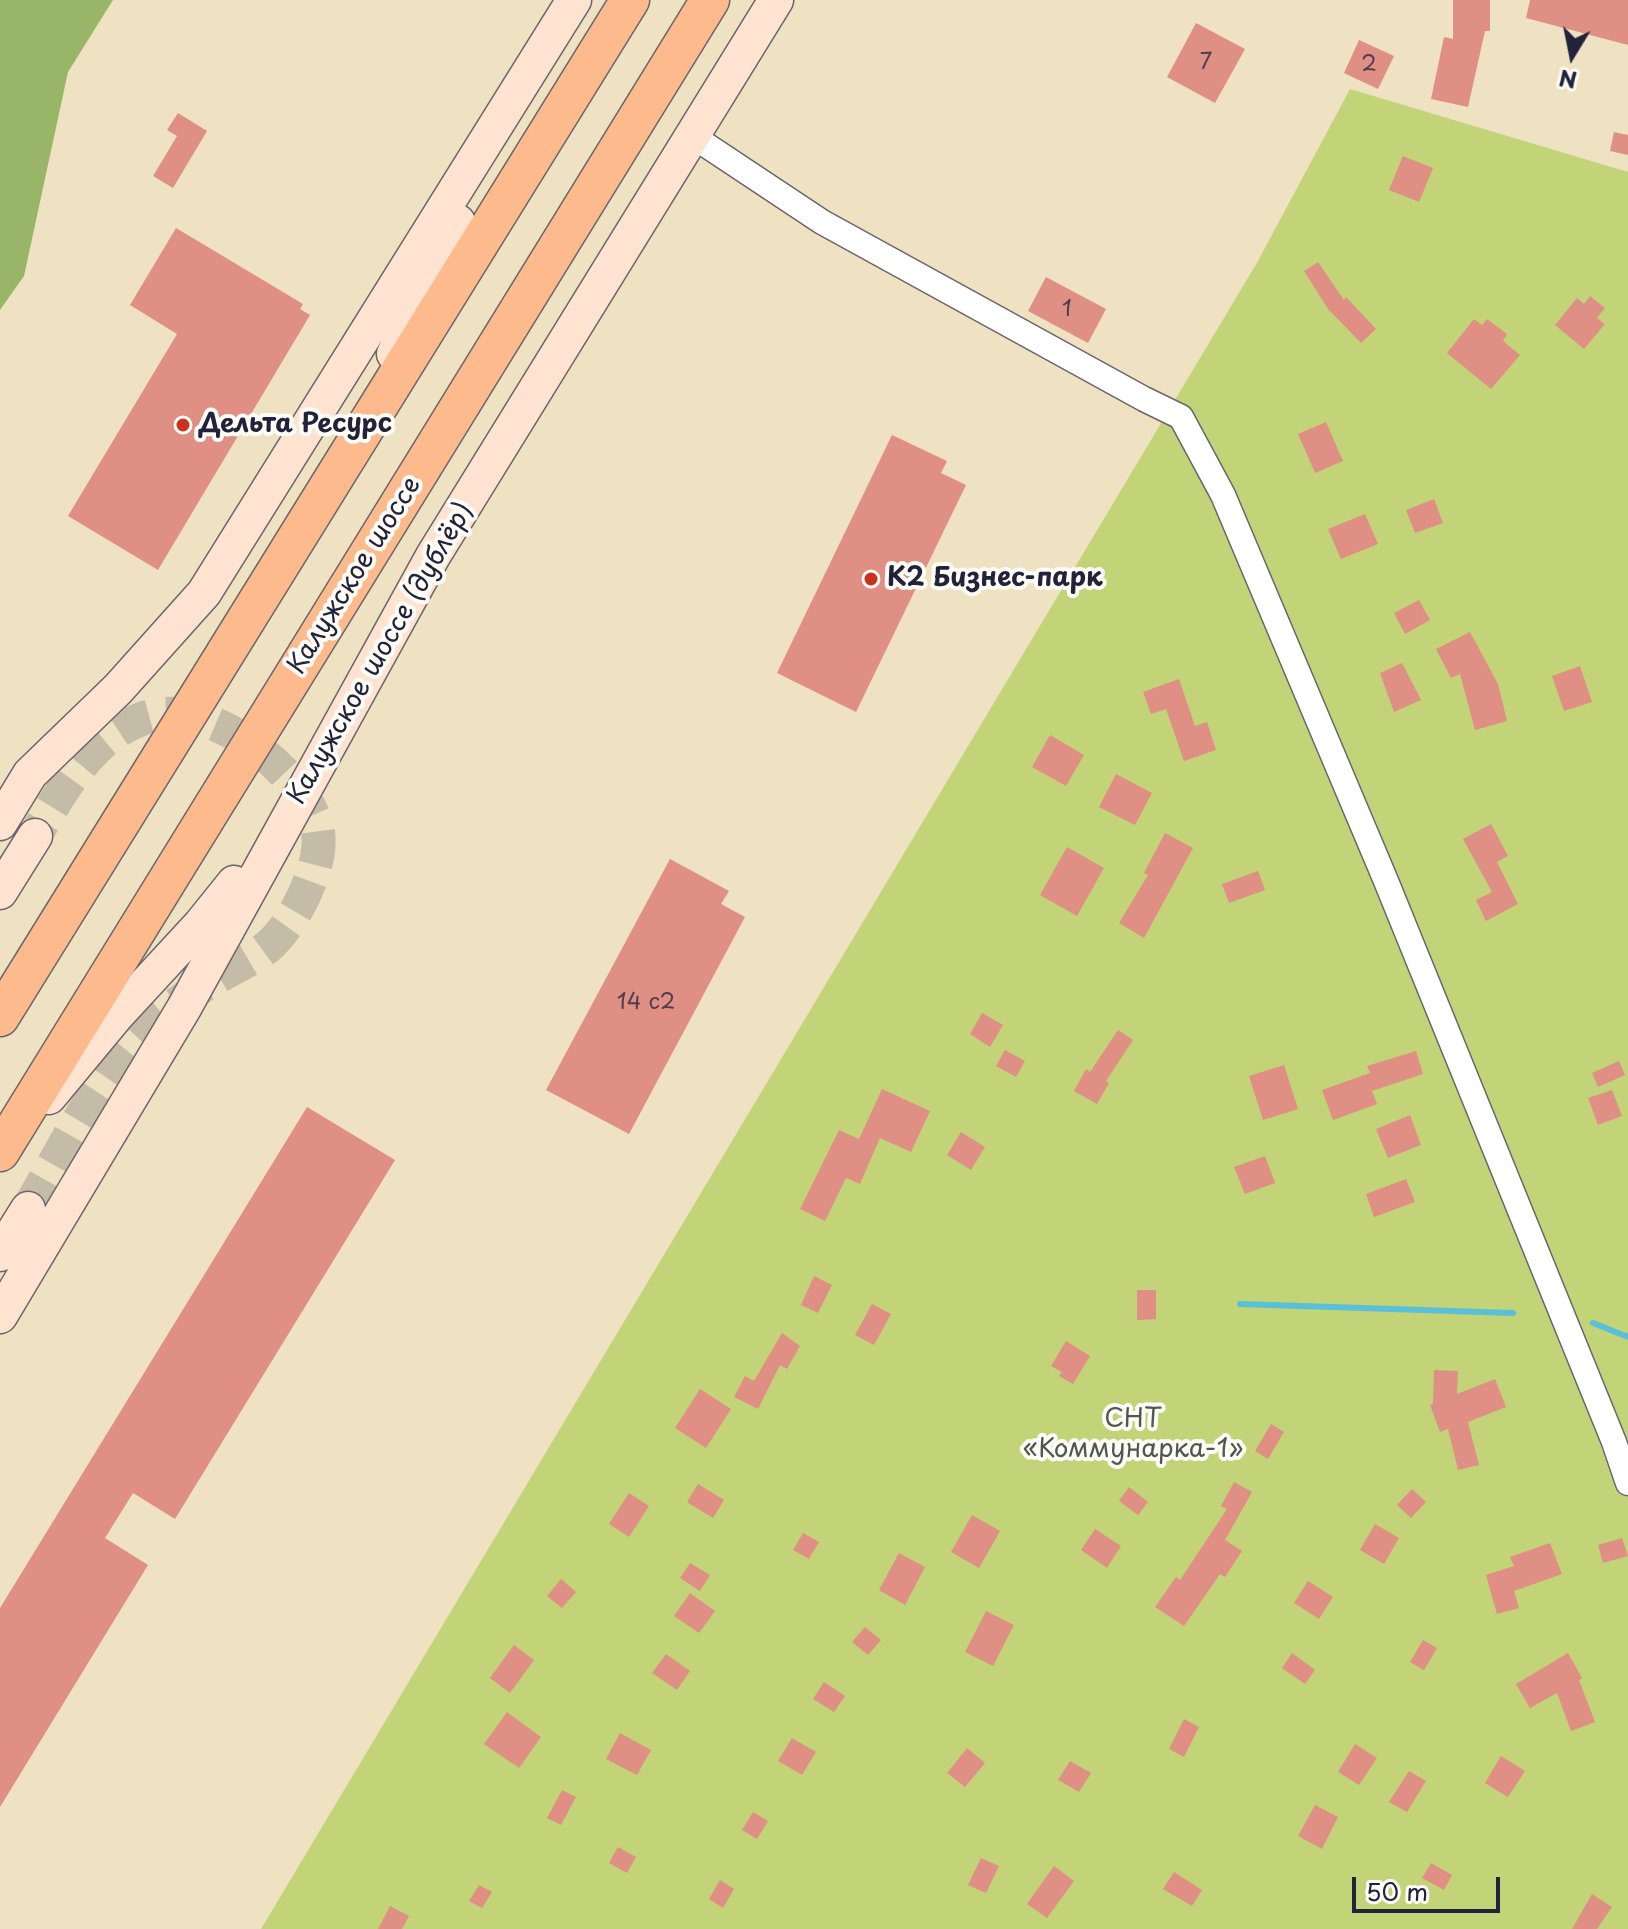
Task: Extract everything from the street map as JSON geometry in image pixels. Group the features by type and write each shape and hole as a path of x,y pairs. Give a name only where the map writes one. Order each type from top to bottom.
{"highway":[{"path":"0,1017 630,0"},
{"name":"Калужское шоссе","path":"0,1154 710,0"}],"main road":[{"path":"0,823 30,774 118,689 204,593 574,0"},
{"name":"Калужское шоссе (дублёр)","path":"0,1316 184,1008 433,556 776,0"},
{"path":"337,471 535,63"},
{"path":"0,1154 117,1015 201,924 287,818"},
{"path":"0,892 35,836"},
{"path":"0,1254 28,1209"}],"street":[{"path":"691,135 822,222 1181,417 1223,495 1386,881 1628,1483"}],"green space":[{"path":"0,0 113,0 68,72 24,276 0,310"},
{"name":"СНТ «Коммунарка-1»","path":"1350,89 1628,172 1628,1929 261,1929 1258,261"}],"building":[{"path":"1453,0 1490,0 1490,31 1485,31 1468,107 1431,99 1444,37 1453,39"},
{"path":"1530,0 1628,0 1628,45 1526,18"},
{"path":"1196,23 1245,49 1215,103 1167,77"},
{"path":"1359,40 1394,56 1378,89 1344,73"},
{"path":"178,113 207,131 173,188 153,176 177,136 167,130"},
{"path":"1614,132 1628,135 1628,155 1610,151"},
{"path":"1403,156 1433,168 1419,202 1389,190"},
{"name":"Дельта Ресурс","path":"176,228 303,304 300,309 310,315 158,570 68,516 177,334 130,305"},
{"path":"1318,262 1344,300 1346,297 1376,329 1361,343 1328,309 1304,271"},
{"path":"1046,277 1106,309 1088,343 1028,311"},
{"path":"1590,296 1605,308 1597,318 1605,324 1584,349 1555,325 1577,298 1584,304"},
{"path":"1474,319 1482,325 1487,319 1507,334 1503,341 1520,355 1491,389 1447,353"},
{"path":"1326,422 1343,461 1315,473 1298,434"},
{"name":"К2 Бизнес-парк","path":"892,435 947,461 941,473 966,485 856,712 777,673"},
{"path":"1434,499 1443,523 1415,533 1406,510"},
{"path":"1365,514 1378,544 1341,559 1328,529"},
{"path":"1419,600 1430,620 1405,634 1394,613"},
{"path":"1470,632 1498,684 1507,721 1475,730 1460,674 1451,678 1436,649"},
{"path":"1402,663 1421,700 1394,712 1380,673"},
{"path":"1580,666 1592,702 1564,711 1552,676"},
{"path":"1179,679 1195,726 1207,722 1216,750 1184,761 1166,709 1151,714 1143,692"},
{"path":"1050,735 1084,755 1066,786 1032,767"},
{"path":"1116,774 1152,793 1135,825 1099,807"},
{"path":"1491,824 1508,856 1497,862 1518,904 1486,921 1476,900 1492,892 1463,839"},
{"path":"1165,833 1193,848 1144,938 1119,923 1148,875 1144,873"},
{"path":"1067,847 1104,868 1077,916 1040,895"},
{"path":"670,859 729,891 721,904 745,917 629,1134 546,1090"},
{"path":"1258,871 1265,890 1229,903 1222,884"},
{"path":"982,1013 1003,1025 990,1047 970,1034"},
{"path":"1118,1030 1133,1040 1106,1081 1109,1083 1097,1104 1074,1091 1086,1069 1090,1072"},
{"path":"1005,1050 1025,1061 1016,1077 996,1066"},
{"path":"1416,1051 1423,1074 1372,1091 1377,1104 1333,1120 1322,1090 1370,1073 1367,1066"},
{"path":"1619,1061 1625,1075 1598,1087 1592,1073"},
{"path":"1284,1065 1298,1109 1263,1120 1249,1076"},
{"path":"882,1089 930,1111 911,1152 880,1138 860,1184 846,1178 825,1221 800,1209 839,1130 859,1139"},
{"path":"1612,1090 1622,1116 1598,1125 1588,1098"},
{"path":"307,1107 395,1160 175,1519 133,1493 105,1538 148,1565 0,1807 0,1608"},
{"path":"1410,1115 1421,1145 1388,1158 1376,1129"},
{"path":"961,1132 985,1147 971,1170 947,1155"},
{"path":"1265,1156 1275,1183 1245,1194 1234,1167"},
{"path":"1406,1179 1415,1202 1374,1217 1366,1194"},
{"path":"814,1276 832,1285 818,1313 801,1305"},
{"path":"1137,1290 1156,1290 1156,1319 1137,1320"},
{"path":"872,1304 891,1314 874,1345 855,1335"},
{"path":"782,1333 800,1346 787,1369 780,1365 758,1409 734,1397 745,1376 754,1381"},
{"path":"1066,1341 1090,1356 1073,1384 1059,1376 1062,1372 1051,1366"},
{"path":"1434,1370 1458,1371 1457,1394 1495,1379 1506,1407 1468,1422 1479,1465 1458,1470 1448,1429 1440,1432 1430,1405 1433,1404"},
{"path":"700,1389 731,1409 706,1448 675,1428"},
{"path":"1271,1424 1284,1432 1268,1459 1255,1451"},
{"path":"1234,1482 1252,1492 1225,1540 1242,1551 1225,1577 1220,1574 1184,1626 1155,1607 1176,1577 1180,1580 1227,1509 1221,1506"},
{"path":"698,1484 724,1500 713,1518 687,1502"},
{"path":"1129,1487 1148,1502 1138,1515 1119,1501"},
{"path":"1412,1489 1426,1502 1411,1518 1397,1505"},
{"path":"629,1493 649,1506 629,1537 609,1524"},
{"path":"972,1515 1000,1531 979,1568 951,1552"},
{"path":"1375,1524 1399,1538 1384,1564 1360,1550"},
{"path":"1095,1529 1121,1546 1107,1568 1081,1550"},
{"path":"803,1533 819,1542 809,1559 793,1550"},
{"path":"1622,1538 1628,1556 1603,1563 1598,1545"},
{"path":"1550,1543 1562,1574 1514,1591 1519,1608 1497,1614 1486,1575 1514,1566 1510,1557"},
{"path":"899,1553 925,1567 905,1605 879,1590"},
{"path":"690,1563 710,1575 700,1591 680,1578"},
{"path":"561,1579 576,1592 562,1608 547,1596"},
{"path":"1308,1581 1333,1597 1319,1619 1294,1603"},
{"path":"690,1593 715,1611 699,1633 674,1616"},
{"path":"986,1611 1014,1625 993,1666 965,1652"},
{"path":"865,1627 881,1640 868,1655 852,1642"},
{"path":"1423,1640 1437,1648 1424,1670 1410,1662"},
{"path":"514,1645 534,1660 510,1693 490,1678"},
{"path":"1292,1653 1315,1670 1305,1684 1282,1668"},
{"path":"1568,1653 1582,1678 1579,1680 1595,1722 1571,1731 1557,1693 1530,1708 1516,1684"},
{"path":"666,1654 690,1671 677,1690 652,1673"},
{"path":"824,1682 845,1696 834,1712 813,1699"},
{"path":"507,1712 541,1737 519,1768 484,1744"},
{"path":"1184,1719 1199,1727 1184,1757 1169,1749"},
{"path":"620,1733 651,1750 637,1775 606,1759"},
{"path":"792,1738 816,1752 802,1775 778,1761"},
{"path":"1355,1744 1377,1758 1359,1785 1338,1772"},
{"path":"967,1748 985,1763 965,1787 947,1773"},
{"path":"1501,1756 1525,1771 1508,1797 1485,1783"},
{"path":"1070,1761 1091,1773 1079,1792 1058,1780"},
{"path":"1409,1771 1426,1781 1407,1812 1389,1802"},
{"path":"562,1790 576,1797 561,1825 547,1818"},
{"path":"1315,1805 1338,1817 1322,1849 1298,1836"},
{"path":"753,1812 768,1821 757,1839 742,1830"},
{"path":"618,1847 636,1857 627,1873 609,1863"},
{"path":"981,1858 999,1866 986,1893 968,1885"},
{"path":"1431,1863 1452,1875 1444,1890 1422,1878"},
{"path":"1054,1866 1074,1881 1047,1918 1027,1904"},
{"path":"1174,1872 1202,1890 1192,1906 1163,1889"},
{"path":"720,1880 734,1889 723,1908 709,1899"},
{"path":"479,1885 492,1892 482,1908 469,1901"},
{"path":"1592,1894 1612,1907 1597,1929 1572,1929"},
{"path":"390,1906 409,1916 402,1929 378,1929"}],"waterway":[{"path":"1240,1304 1513,1313"},
{"path":"1593,1323 1628,1337"}],"tunnel":[{"path":"28,1209 90,1101 134,1041 172,1007 259,953 284,930 307,889 319,844 316,822 306,801 290,779 269,759 220,726 194,717 168,714 144,718 108,738 67,783 35,836"}],"place":[{"name":"Дельта Ресурс","path":"183,425"},
{"name":"К2 Бизнес-парк","path":"871,579"}]}
